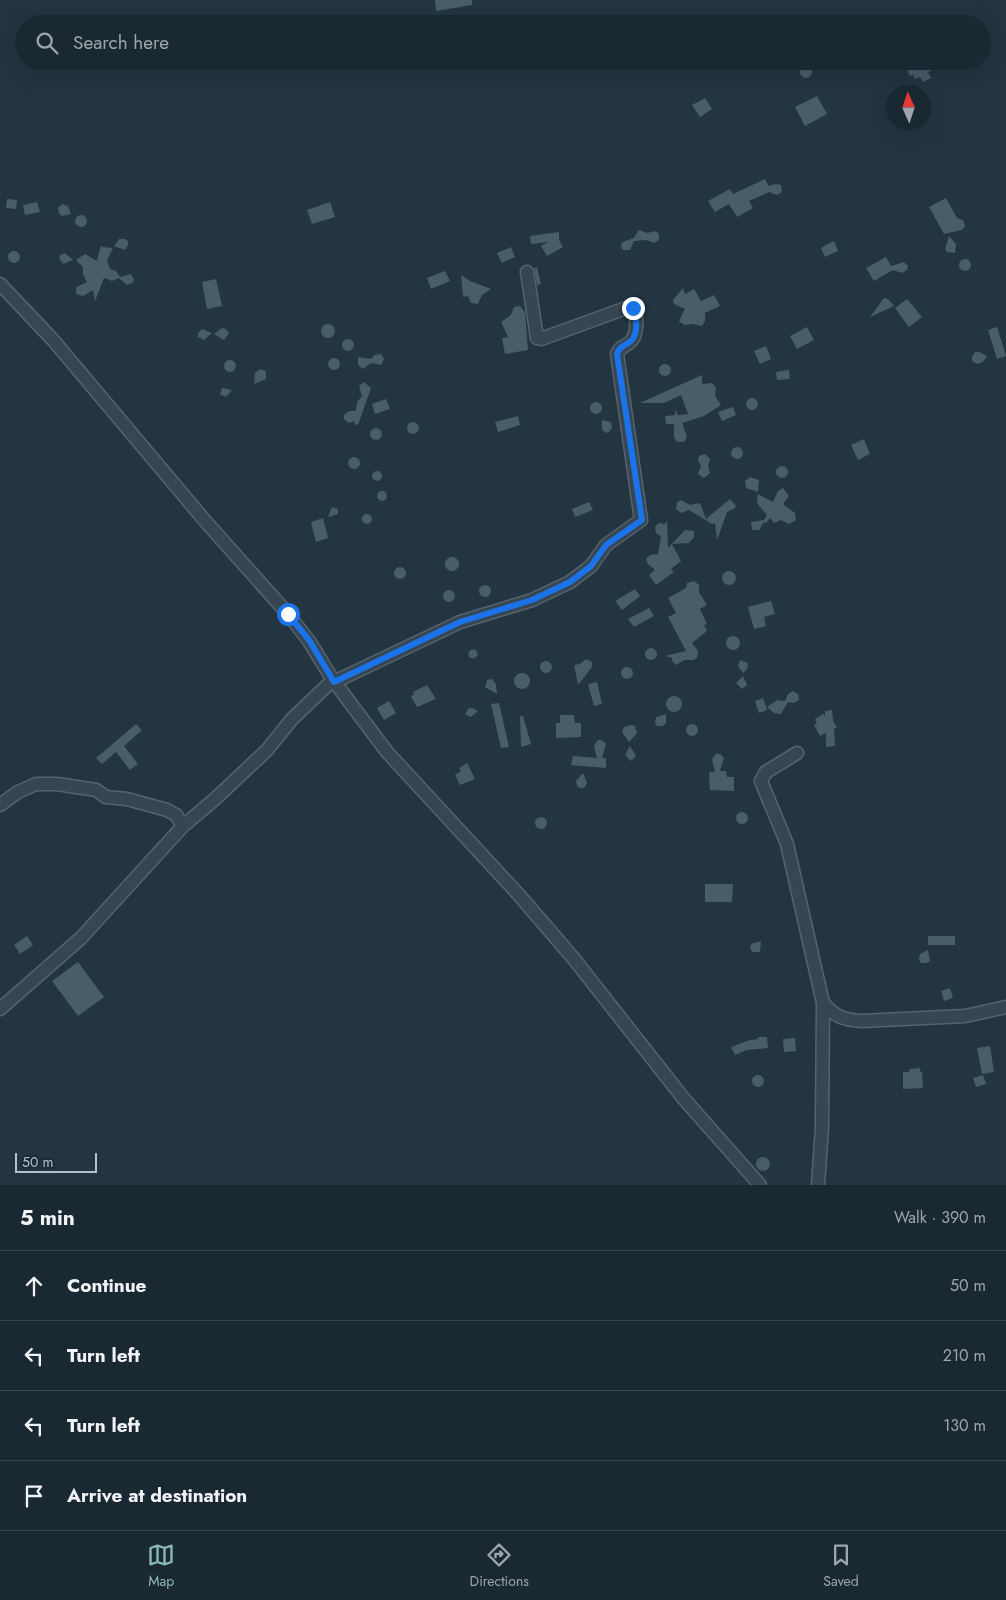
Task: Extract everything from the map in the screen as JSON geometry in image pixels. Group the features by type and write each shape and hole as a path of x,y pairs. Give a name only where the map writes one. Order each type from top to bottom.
{"street":[{"path":"0,1009 82,938 183,826 267,750 292,719 334,681 460,622 532,600 570,582 591,566 606,545 642,520 617,354 620,347 630,342 634,336 635,312 629,307 541,339 537,338 527,272"},
{"path":"0,284 53,340 206,522 288,614 309,640 334,681 387,752 519,895 574,959 684,1099 760,1185"},
{"path":"796,753 766,772 761,782 787,844 823,1003 822,1127 818,1185"},
{"path":"0,805 18,792 36,784 58,784 96,790 106,797 128,799 167,810 176,815 183,826"},
{"path":"823,1003 833,1014 845,1020 870,1021 965,1016 1006,1007"}],"building":[{"path":"435,0 472,0 472,5 436,11"},
{"path":"801,70 811,70 810,76 806,78 800,72"},
{"path":"907,70 932,70 928,72 931,78 923,82 920,77 915,79 913,75 910,76"},
{"path":"817,96 827,114 805,126 795,107"},
{"path":"705,98 712,109 700,117 692,105"},
{"path":"765,179 769,186 781,185 782,192 777,195 769,192 749,201 753,208 737,217 729,204 715,212 708,201 730,189 733,194"},
{"path":"946,198 957,218 963,220 965,226 962,230 944,234 929,207"},
{"path":"7,199 17,200 16,209 6,208"},
{"path":"37,202 40,212 25,215 23,205"},
{"path":"330,202 335,217 312,224 307,210"},
{"path":"62,204 68,206 71,214 62,216 59,213 58,208"},
{"path":"81,215 87,221 81,227 75,221"},
{"path":"639,230 647,233 656,231 659,234 659,240 654,243 646,240 634,241 630,250 623,250 621,247 622,242 634,238"},
{"path":"559,232 559,240 563,247 547,256 541,246 548,242 531,244 530,236"},
{"path":"949,236 956,244 955,253 947,252 945,249"},
{"path":"119,239 128,241 125,250 114,246"},
{"path":"834,241 838,251 825,257 821,248"},
{"path":"101,245 102,247 113,248 107,260 110,269 116,271 120,277 131,274 134,280 127,285 119,278 112,281 104,278 95,301 93,290 83,296 76,294 76,287 87,282 83,274 83,267 76,260 85,254 97,261"},
{"path":"511,247 515,257 502,263 497,253"},
{"path":"14,251 20,257 14,263 8,257"},
{"path":"65,253 73,260 63,264 59,258 60,255"},
{"path":"886,257 891,266 904,262 908,266 907,270 902,273 893,270 874,281 866,268"},
{"path":"965,259 971,265 965,271 959,265"},
{"path":"537,267 541,284 537,285 534,268"},
{"path":"445,271 450,281 431,289 427,278"},
{"path":"461,275 470,281 491,289 482,295 478,304 471,303 468,296 463,297"},
{"path":"216,279 222,306 207,309 202,282"},
{"path":"683,288 685,294 694,289 701,301 714,295 720,306 705,313 705,321 702,326 684,325 679,321 685,309 674,304 673,300"},
{"path":"884,298 888,299 894,306 870,317"},
{"path":"907,299 922,317 909,327 895,308"},
{"path":"520,306 525,312 528,350 505,354 502,338 508,337 501,322 511,315 514,307"},
{"path":"325,324 331,324 335,331 331,338 325,338 321,334 321,328"},
{"path":"807,327 814,340 797,349 790,336"},
{"path":"997,327 1006,356 997,359 988,330"},
{"path":"222,328 226,329 229,333 224,340 214,334"},
{"path":"202,329 212,333 204,340 198,337 198,333"},
{"path":"348,339 354,345 348,351 342,345"},
{"path":"766,346 771,359 760,364 754,351"},
{"path":"975,352 987,356 983,362 977,364 972,361 972,357"},
{"path":"381,354 384,359 381,365 371,363 363,369 358,365 358,357 371,359 375,355"},
{"path":"334,358 340,364 334,370 328,364"},
{"path":"230,360 236,366 230,372 224,366"},
{"path":"665,364 671,370 665,376 659,370"},
{"path":"260,369 266,371 266,379 254,384 255,373"},
{"path":"789,370 790,379 777,380 776,372"},
{"path":"702,375 702,384 712,383 716,387 715,396 721,405 704,416 682,423 687,437 684,442 677,442 674,437 674,424 666,424 665,416 675,415 675,409 678,415 688,414 681,395 664,403 640,403"},
{"path":"364,382 371,388 358,425 354,424 355,421 349,423 344,419 344,415 349,411 356,411 357,402 362,396 359,386"},
{"path":"222,388 232,390 226,397 220,394"},
{"path":"752,398 758,404 752,410 746,404"},
{"path":"386,399 390,409 375,414 372,404"},
{"path":"596,402 602,408 596,414 590,408"},
{"path":"733,407 736,415 722,421 718,412"},
{"path":"518,416 520,425 498,432 495,422"},
{"path":"602,420 611,422 612,428 607,433 602,430"},
{"path":"413,422 419,428 413,434 407,428"},
{"path":"376,428 382,434 376,440 370,434"},
{"path":"864,439 870,454 858,460 851,445"},
{"path":"737,447 743,453 737,459 731,453"},
{"path":"705,454 710,459 708,466 710,473 704,478 698,474 701,466 698,460 699,456"},
{"path":"354,457 360,463 354,469 348,463"},
{"path":"784,466 787,467 787,477 780,478 777,477 776,470 777,467"},
{"path":"375,471 379,471 382,476 379,481 375,481 372,478 372,474"},
{"path":"750,477 759,480 758,492 746,488 745,481"},
{"path":"783,488 789,496 783,504 795,513 796,520 789,524 781,520 774,523 770,518 766,523 764,522 759,530 752,530 751,522 764,520 767,515 757,503 758,494 773,502 778,491"},
{"path":"382,491 387,496 382,501 377,496"},
{"path":"730,499 736,506 727,512 717,540 715,523 712,524 689,510 681,513 676,509 677,502 681,500 690,505 700,503 706,519"},
{"path":"589,502 593,510 575,517 572,509"},
{"path":"332,507 338,509 338,514 328,517"},
{"path":"367,514 372,519 367,524 362,519"},
{"path":"323,518 328,538 316,542 311,522"},
{"path":"667,521 668,548 685,530 694,531 694,537 689,543 672,544 681,561 671,569 674,572 656,585 649,575 655,570 648,564 646,559 650,555 658,554 661,537 656,533 655,527 659,523 665,524"},
{"path":"449,557 455,557 459,564 455,571 449,571 445,567 445,561"},
{"path":"400,567 406,573 400,579 394,573"},
{"path":"726,571 732,571 736,578 732,585 726,585 722,581 722,575"},
{"path":"694,581 699,585 699,592 707,605 700,609 707,624 704,625 707,631 692,643 698,651 697,658 684,660 676,665 672,658 665,656 686,651 668,617 676,613 668,598 686,588 687,583"},
{"path":"485,585 491,591 485,597 479,591"},
{"path":"635,589 640,596 622,610 615,601"},
{"path":"449,590 455,596 449,602 443,596"},
{"path":"771,601 775,614 764,617 766,626 754,629 748,607"},
{"path":"649,608 654,616 634,627 628,619"},
{"path":"730,636 736,636 740,643 736,650 730,650 726,646 726,640"},
{"path":"651,648 657,654 651,660 645,654"},
{"path":"473,649 478,654 473,659 468,654"},
{"path":"586,659 592,662 592,667 578,685 574,665 580,664"},
{"path":"740,660 748,663 747,669 743,673 738,666"},
{"path":"546,661 552,667 546,673 540,667"},
{"path":"627,667 633,673 627,679 621,673"},
{"path":"522,673 530,681 522,689 514,681"},
{"path":"743,676 747,685 742,689 736,683"},
{"path":"492,679 496,684 497,694 485,687 487,680"},
{"path":"597,682 602,704 594,706 588,684"},
{"path":"427,685 436,699 417,707 411,697 414,694 413,692"},
{"path":"793,691 798,694 799,700 794,703 788,702 781,714 774,713 767,707 777,700 785,701 788,694"},
{"path":"674,696 682,704 674,712 666,704"},
{"path":"763,698 767,710 759,713 755,701"},
{"path":"389,701 396,713 384,720 377,708"},
{"path":"499,703 509,747 501,748 491,704"},
{"path":"469,708 478,711 471,717 465,714"},
{"path":"832,710 833,721 837,727 834,729 835,746 826,747 826,733 820,736 814,725 817,723 815,719 823,714 825,716 825,711"},
{"path":"666,714 666,723 663,726 657,726 655,723 656,717"},
{"path":"560,715 574,715 575,723 581,723 581,737 556,738 556,723 560,723"},
{"path":"520,716 523,716 531,744 521,747"},
{"path":"136,724 142,730 124,746 138,764 130,770 116,752 102,764 96,758"},
{"path":"692,724 698,730 692,736 686,730"},
{"path":"635,726 637,733 629,742 622,732 624,727"},
{"path":"598,740 602,740 606,744 602,758 606,758 606,768 571,765 573,756 597,758 594,746"},
{"path":"630,746 636,756 631,761 625,755"},
{"path":"716,754 720,754 724,758 720,771 726,771 727,777 734,777 734,791 710,790 709,772 715,772 712,759"},
{"path":"467,763 475,779 460,785 455,775 461,771 459,768"},
{"path":"583,773 587,783 584,788 580,788 577,786 576,781"},
{"path":"742,812 748,818 742,824 736,818"},
{"path":"541,817 547,823 541,829 535,823"},
{"path":"705,884 733,884 732,902 705,902"},
{"path":"27,936 33,945 20,954 14,945"},
{"path":"928,936 955,936 955,945 928,945"},
{"path":"761,941 760,952 753,952 750,949 751,944"},
{"path":"928,950 930,961 921,963 919,960 920,954"},
{"path":"78,962 104,997 78,1016 52,981"},
{"path":"950,988 953,998 944,1001 941,991"},
{"path":"758,1037 767,1037 768,1048 747,1050 735,1055 731,1047 758,1039"},
{"path":"795,1038 796,1051 784,1052 783,1039"},
{"path":"990,1046 994,1072 982,1074 977,1048"},
{"path":"920,1068 920,1072 922,1071 923,1088 903,1089 903,1072 909,1072 909,1069"},
{"path":"758,1075 764,1081 758,1087 752,1081"},
{"path":"983,1075 986,1084 976,1087 973,1078"},
{"path":"760,1157 766,1157 770,1164 766,1171 760,1171 756,1167 756,1161"}],"route":[{"path":"288,614 309,640 334,682 460,622 532,600 583,574 598,558 601,550 606,545 642,520 617,354 620,347 630,342 634,336 636,315 633,308"}]}
